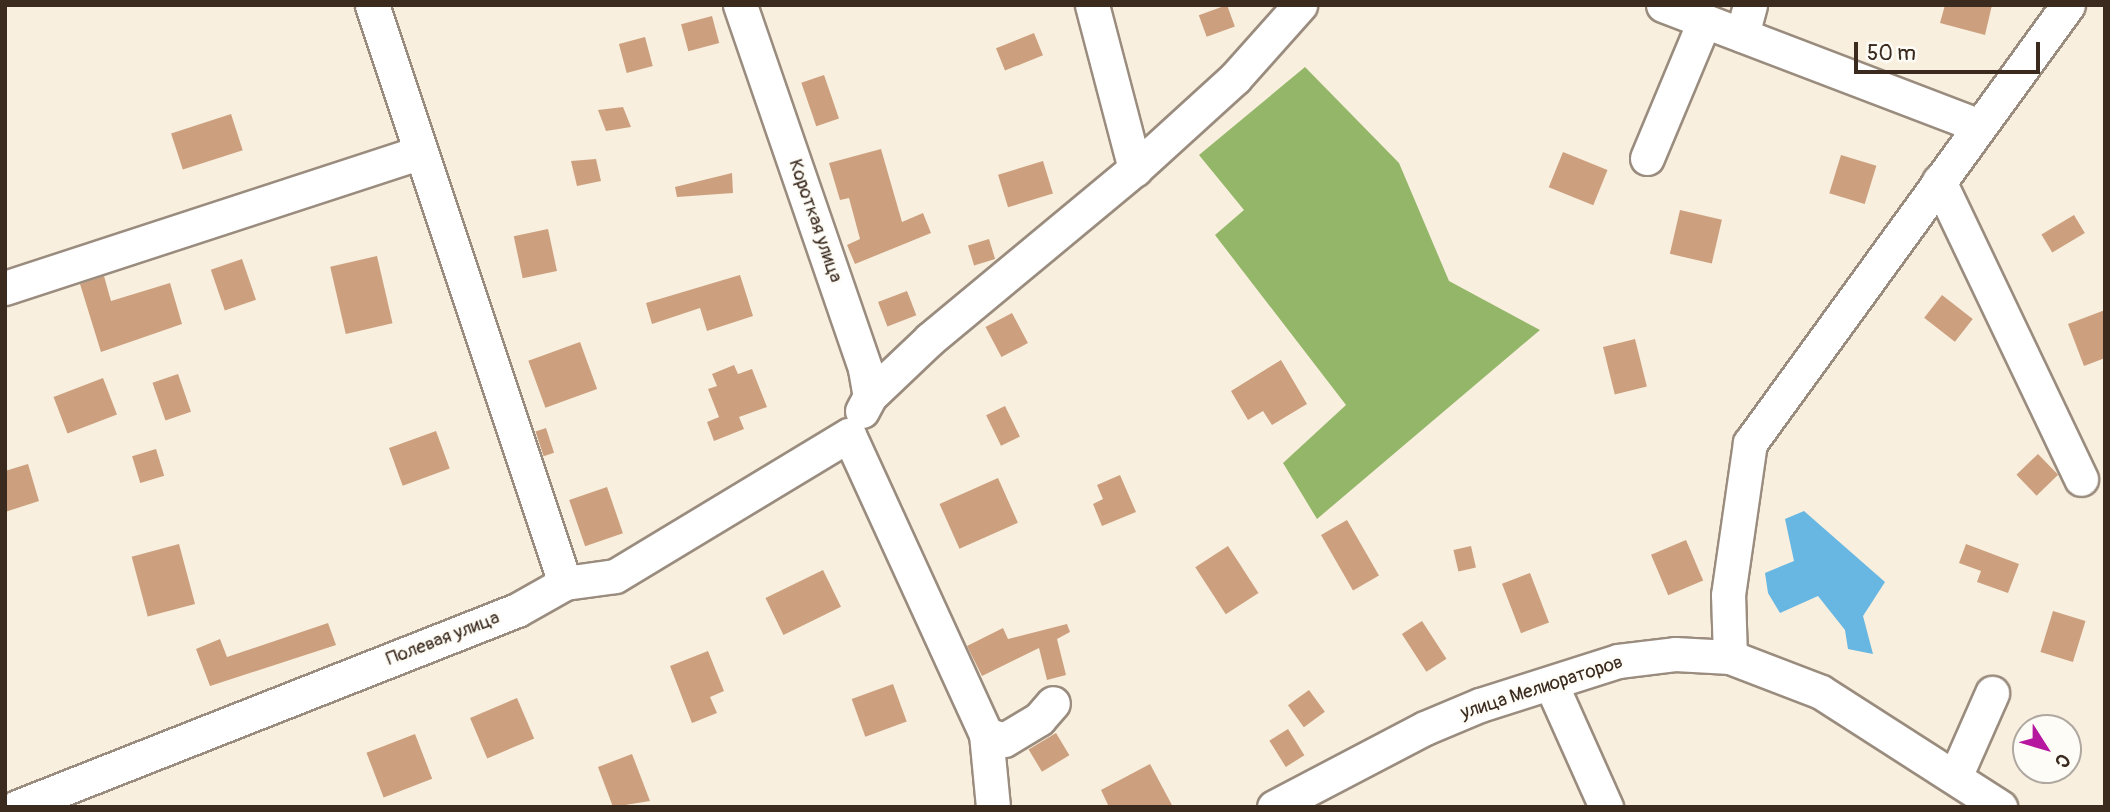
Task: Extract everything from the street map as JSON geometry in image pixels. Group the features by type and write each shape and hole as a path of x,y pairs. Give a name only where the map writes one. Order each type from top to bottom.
{"street":[{"path":"372,5 419,153 565,583"},
{"name":"Короткая улица","path":"740,5 865,369 870,396"},
{"path":"1092,5 1135,169"},
{"path":"993,807 985,734 849,435 870,396 930,339 1135,169 1235,78 1300,5"},
{"path":"1663,5 1704,22 1746,20 1977,125"},
{"path":"1730,657 1728,595 1751,443 1977,125 2067,5"},
{"path":"1647,158 1704,22"},
{"path":"5,288 419,153"},
{"path":"1939,181 2081,479"},
{"name":"Полевая улица","path":"17,807 517,610 565,583 615,576 849,435"},
{"name":"улица Мелиораторов","path":"1275,807 1425,728 1618,661 1675,654 1730,657 1821,692 2000,807"},
{"path":"1551,684 1606,807"},
{"path":"1955,777 1992,693"},
{"path":"985,734 1004,740 1039,719 1053,703"}],"green space":[{"path":"1305,67 1399,163 1449,281 1540,330 1317,519 1283,463 1346,405 1215,235 1244,210 1199,155"}],"water":[{"path":"1804,511 1885,582 1863,616 1873,654 1848,649 1845,630 1818,596 1780,613 1768,593 1765,573 1794,561 1785,519"}],"building":[{"path":"1227,5 1235,27 1207,37 1199,15"},
{"path":"1945,5 1992,5 1985,35 1940,23"},
{"path":"712,16 719,43 688,51 681,24"},
{"path":"1034,33 1043,55 1005,71 996,48"},
{"path":"645,37 653,66 627,73 619,44"},
{"path":"824,75 839,118 816,126 801,83"},
{"path":"623,107 631,127 606,131 598,110"},
{"path":"231,114 243,150 183,170 171,133"},
{"path":"881,149 902,222 923,213 931,233 855,264 847,245 860,239 849,198 840,200 829,163"},
{"path":"1563,152 1608,170 1593,205 1549,187"},
{"path":"1841,155 1876,166 1865,204 1829,193"},
{"path":"596,159 601,181 577,186 571,161"},
{"path":"1043,161 1053,194 1008,207 998,175"},
{"path":"732,173 733,193 677,197 675,187"},
{"path":"1680,210 1722,220 1712,264 1670,254"},
{"path":"2074,215 2085,233 2052,253 2041,235"},
{"path":"548,229 557,271 523,278 514,236"},
{"path":"989,239 995,259 974,266 968,245"},
{"path":"377,256 393,323 346,334 330,267"},
{"path":"242,259 256,300 225,310 211,270"},
{"path":"740,275 753,316 707,331 700,308 652,324 646,303"},
{"path":"104,276 111,301 170,283 182,324 101,352 80,284"},
{"path":"907,291 916,315 887,326 878,302"},
{"path":"1942,295 1973,319 1955,342 1924,318"},
{"path":"2105,310 2105,358 2084,366 2068,324"},
{"path":"1012,313 1028,343 1001,357 986,327"},
{"path":"1635,339 1647,387 1615,395 1603,347"},
{"path":"580,342 597,389 545,408 528,361"},
{"path":"1281,360 1307,404 1272,425 1263,411 1248,420 1231,391"},
{"path":"734,365 738,374 752,369 767,407 739,417 744,429 714,441 707,422 719,417 708,389 717,386 712,374"},
{"path":"178,374 191,412 165,421 152,383"},
{"path":"103,378 117,414 67,433 54,397"},
{"path":"1005,406 1020,437 1001,446 986,415"},
{"path":"546,428 554,453 544,456 536,431"},
{"path":"436,431 450,469 403,486 389,448"},
{"path":"156,449 164,476 140,483 132,456"},
{"path":"2038,454 2058,475 2037,496 2016,475"},
{"path":"28,464 39,501 5,512 5,471"},
{"path":"1120,475 1136,512 1102,526 1093,504 1103,499 1097,485"},
{"path":"998,478 1018,523 959,549 940,504"},
{"path":"607,487 623,533 585,546 569,500"},
{"path":"1347,520 1379,575 1353,590 1321,535"},
{"path":"1686,540 1703,581 1668,595 1651,555"},
{"path":"179,544 195,604 148,617 132,557"},
{"path":"1966,544 2019,564 2008,593 1977,582 1981,571 1959,563"},
{"path":"1228,546 1258,593 1226,614 1195,567"},
{"path":"1471,546 1476,567 1458,571 1453,550"},
{"path":"823,570 841,607 783,635 765,598"},
{"path":"1530,573 1549,622 1521,633 1502,584"},
{"path":"2053,611 2086,621 2073,662 2040,652"},
{"path":"1422,621 1447,659 1426,672 1402,634"},
{"path":"328,623 336,645 210,686 196,649 220,639 227,657"},
{"path":"1067,624 1070,632 1057,639 1066,675 1047,680 1039,648 982,676 967,646 1003,628 1008,639"},
{"path":"708,651 724,691 710,697 717,713 692,723 670,666"},
{"path":"893,684 907,722 865,737 852,699"},
{"path":"1309,690 1325,712 1304,727 1288,705"},
{"path":"517,698 534,739 487,758 470,718"},
{"path":"1288,729 1304,755 1286,767 1269,741"},
{"path":"1056,733 1069,755 1042,772 1029,749"},
{"path":"415,734 432,779 384,797 366,753"},
{"path":"632,754 650,801 613,807 598,767"},
{"path":"1150,764 1173,807 1109,807 1101,790"}]}
